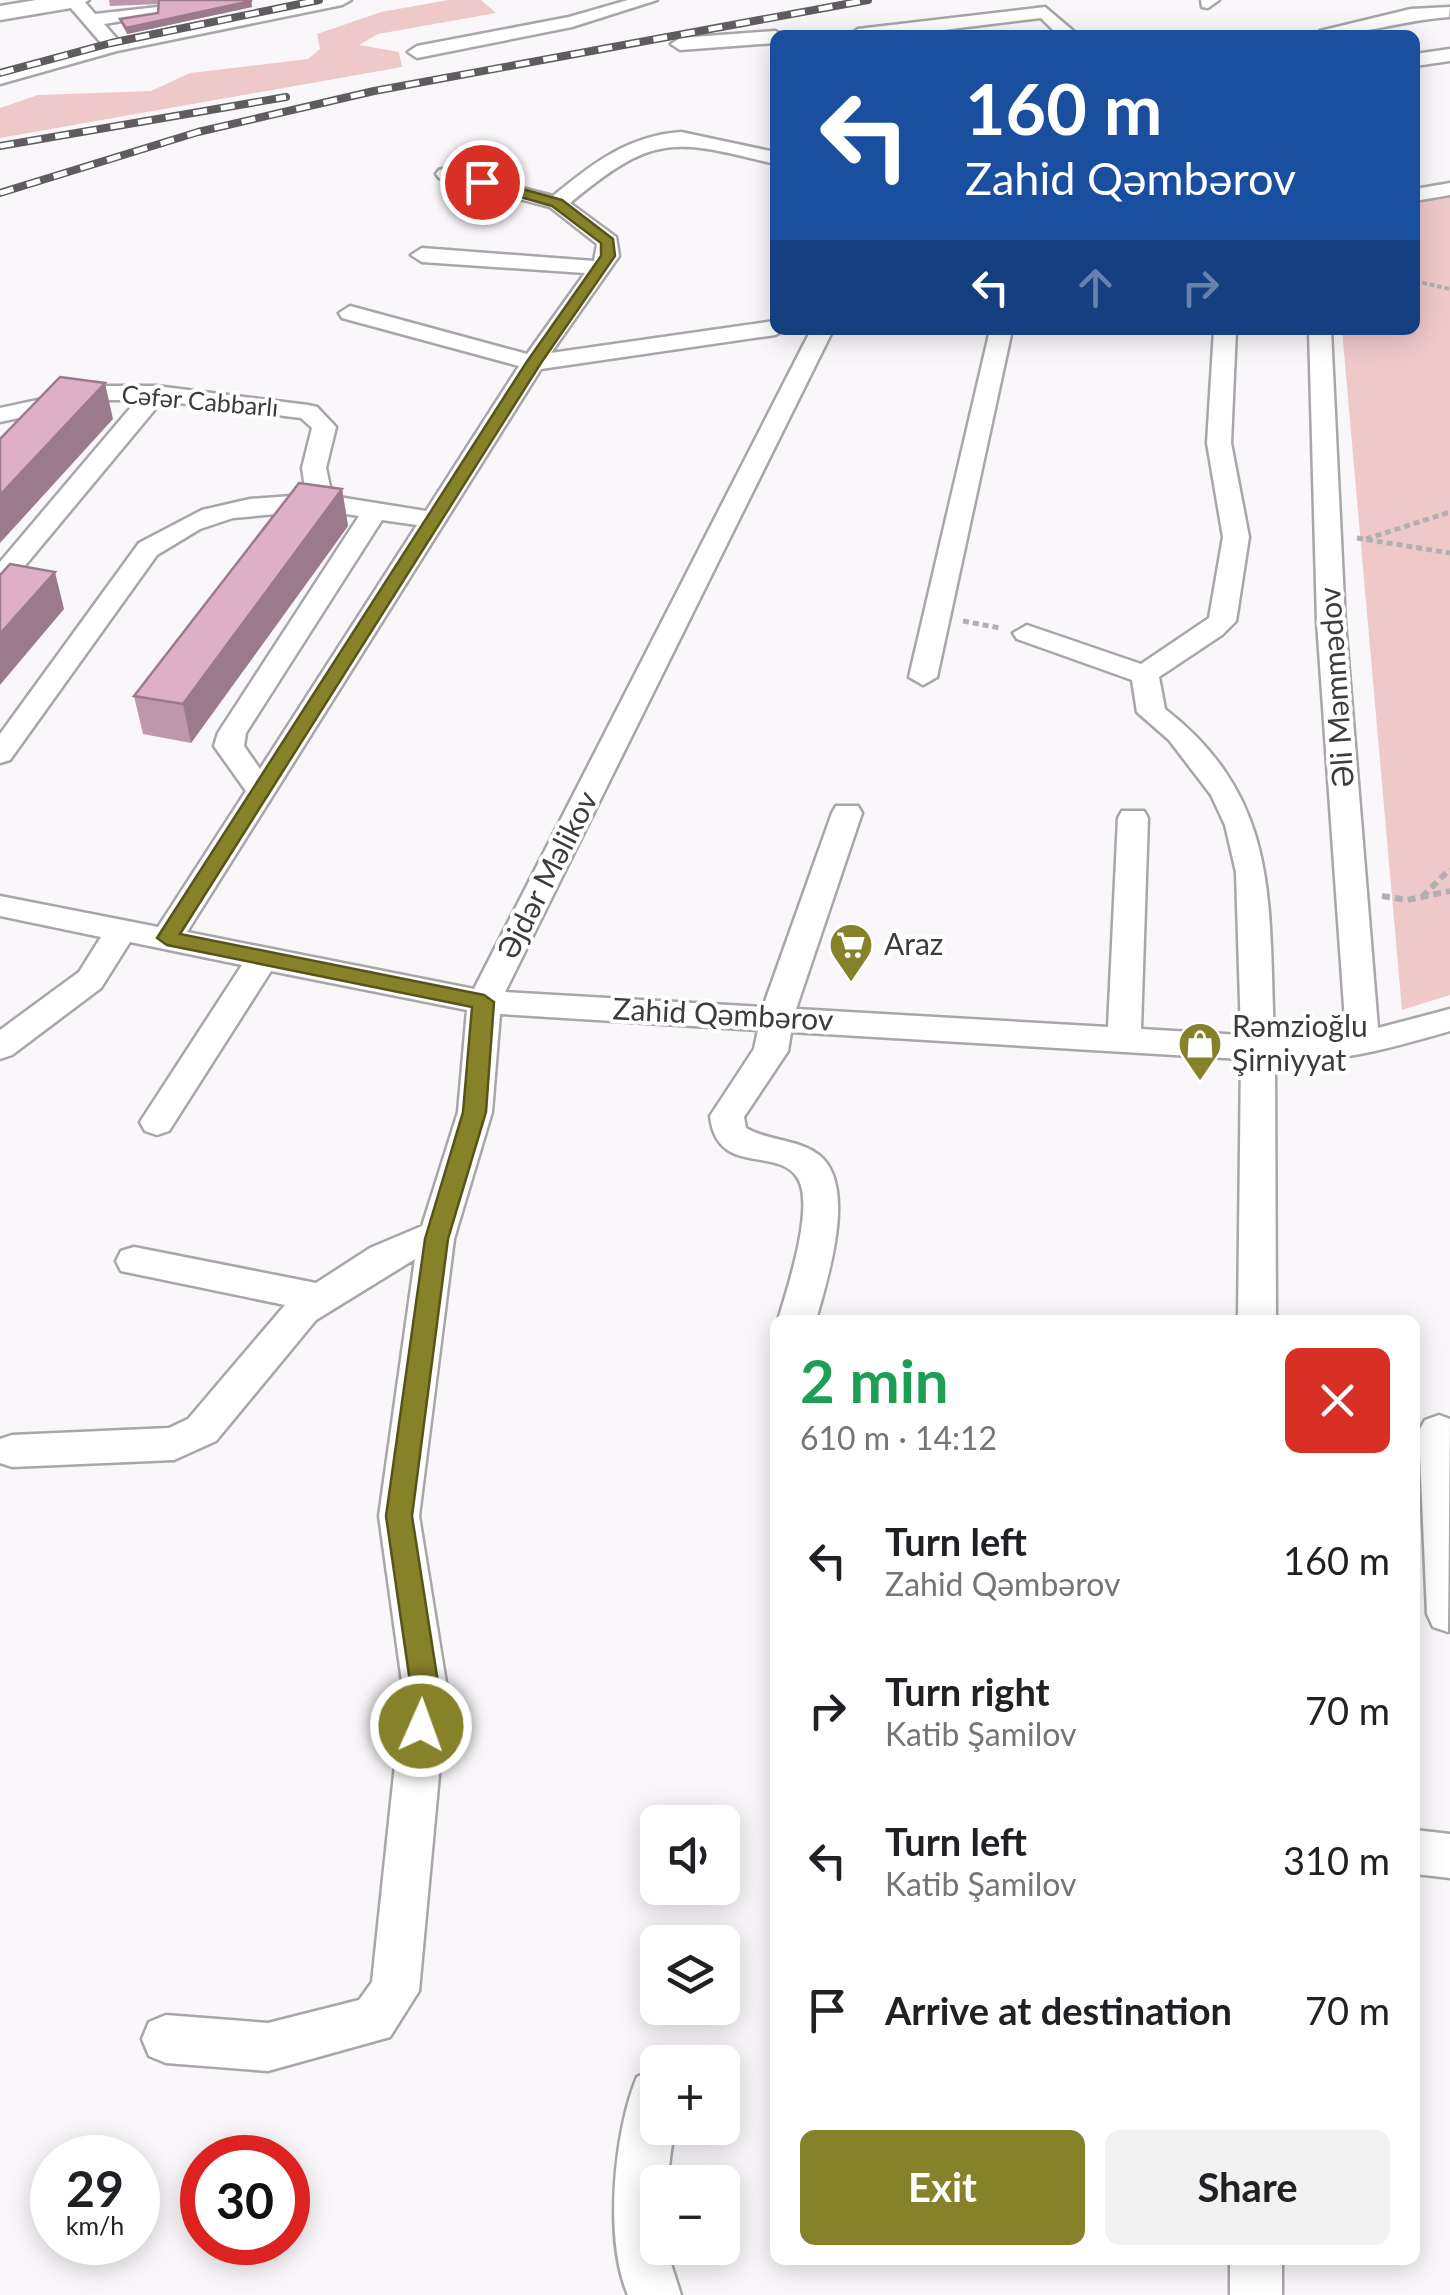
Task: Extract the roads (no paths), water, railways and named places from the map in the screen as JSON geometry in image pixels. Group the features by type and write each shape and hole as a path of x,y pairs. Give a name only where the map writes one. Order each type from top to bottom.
{"main road":[{"path":"0,13 79,5"}],"street":[{"path":"0,78 114,46 342,0"},
{"path":"616,0 644,1"},
{"path":"417,52 572,22 644,1"},
{"path":"79,5 114,46"},
{"path":"79,5 152,11"},
{"path":"1347,30 1441,5"},
{"path":"899,30 1046,12 1064,30"},
{"path":"680,44 770,36"},
{"path":"1420,59 1450,55"},
{"path":"557,203 604,163 655,139 686,136 770,157"},
{"path":"167,938 533,363 608,256 608,242 557,203 446,174"},
{"path":"1420,195 1450,188"},
{"path":"422,255 600,268"},
{"path":"350,312 533,363 770,329"},
{"name":"Əjdər Məlikov","path":"166,2040 268,2047 374,2020 396,1990 425,1689 399,1516 436,1239 474,1112 484,1002 819,335"},
{"path":"923,677 1000,335"},
{"path":"1146,674 1165,654 1210,632 1222,621 1236,537 1219,443 1225,335"},
{"name":"Əli Məmmədov","path":"1320,335 1332,622 1362,1044"},
{"name":"Cəfər Cabbarlı","path":"0,414 102,393 156,394 308,412 324,427 314,468 320,502"},
{"path":"0,578 156,394"},
{"path":"0,754 148,548 182,525 229,507 320,502 434,520"},
{"path":"261,791 229,746 232,734 376,511"},
{"path":"1027,633 1146,674"},
{"path":"1146,674 1151,712 1180,734 1226,793 1240,825 1251,872 1258,1046 1258,1315"},
{"path":"798,1315 818,1232 819,1182 804,1162 742,1143 729,1132 727,1116 771,1051 776,1018 846,813"},
{"path":"1124,1038 1133,818"},
{"name":"Zahid Qəmbərov","path":"5,914 122,929 484,1002 1310,1051 1362,1044 1450,1020"},
{"path":"0,1047 90,980 122,929"},
{"path":"157,1122 263,957"},
{"path":"12,1451 174,1444 202,1430 293,1320 320,1298 406,1246 436,1239"},
{"path":"134,1261 320,1298"},
{"path":"1435,1431 1448,1614"},
{"path":"1420,1853 1450,1856"},
{"path":"648,2145 638,2240 640,2268 655,2295"},
{"path":"1256,2265 1256,2295"}],"railway":[{"path":"0,73 111,43 319,0"},
{"path":"0,193 198,132 374,91 868,0"},
{"path":"0,146 286,97"}],"place":[{"name":"Araz","path":"851,983"},
{"name":"Rəmzioğlu Şirniyyat","path":"1200,1082"}]}
